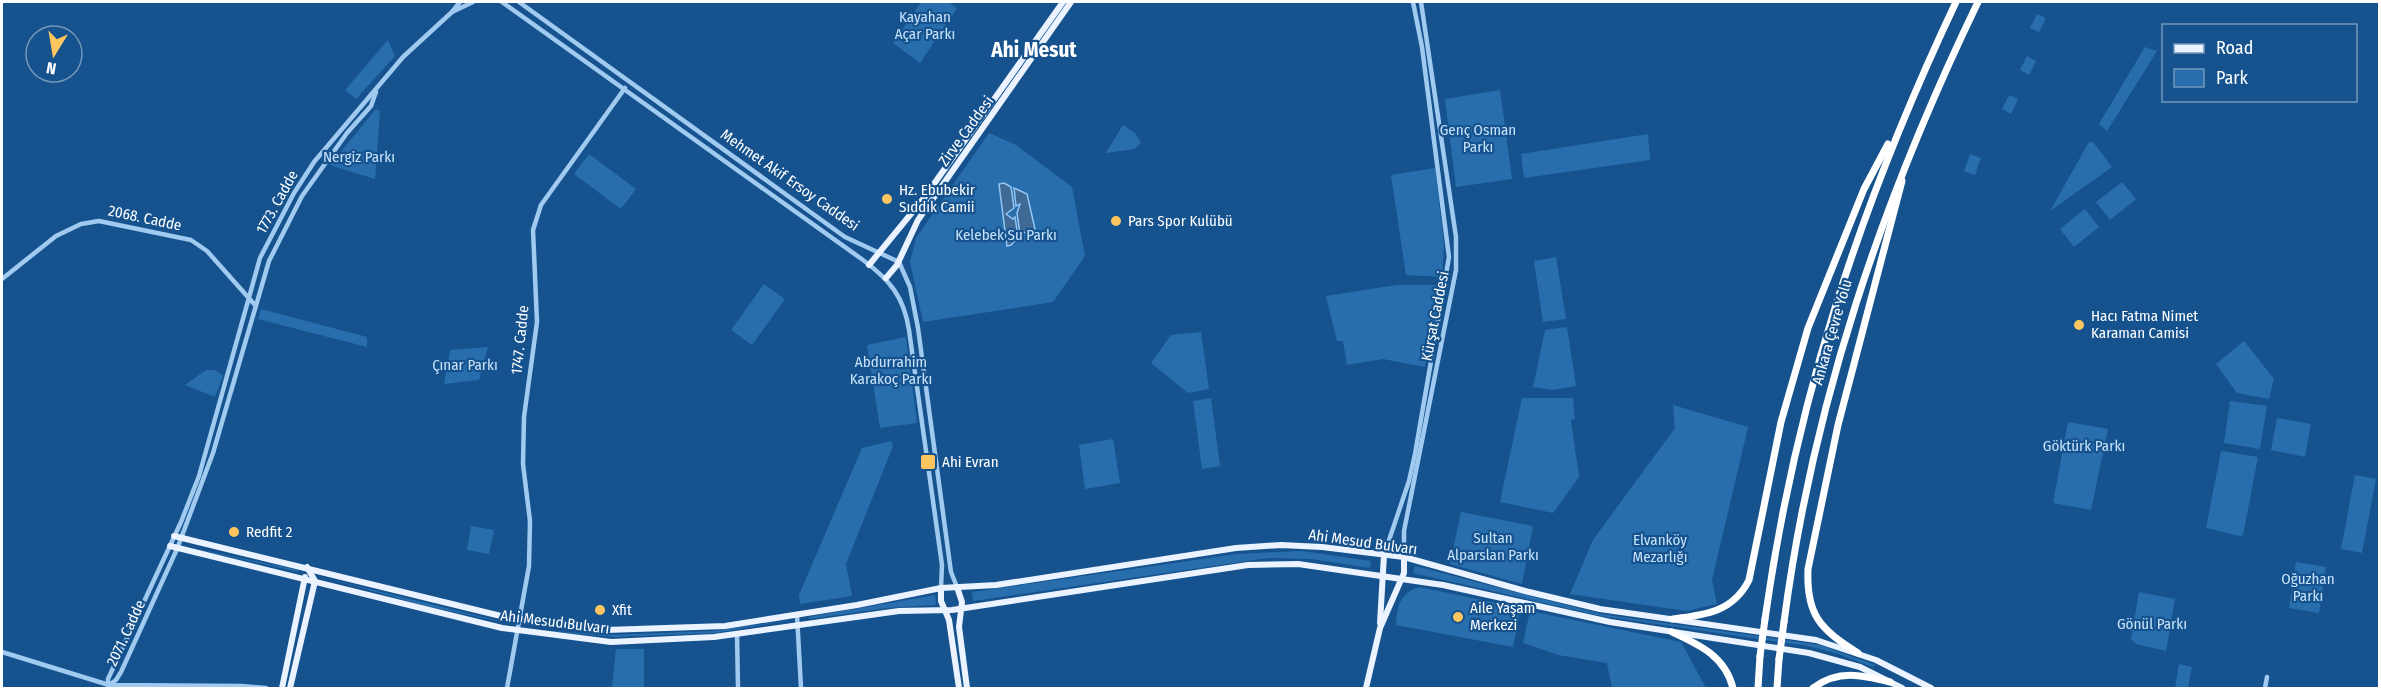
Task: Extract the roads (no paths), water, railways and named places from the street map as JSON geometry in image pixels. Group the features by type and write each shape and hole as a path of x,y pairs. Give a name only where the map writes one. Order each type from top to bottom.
{"highway":[{"name":"Ankara Çevre Yolu","path":"1758,688 1765,619 1787,487 1812,380 1850,254 1902,118 1956,2"},
{"name":"Ankara Çevre Yolu","path":"1777,688 1784,622 1809,475 1834,373 1864,271 1909,152 1978,2"},
{"path":"1673,619 1720,611 1736,599 1749,580 1783,413 1808,328 1864,189 1902,118"},
{"path":"1858,652 1820,624 1812,611 1807,593 1808,569 1838,425 1909,152"},
{"path":"1672,632 1712,653 1724,668 1733,688"},
{"path":"1813,688 1830,678 1853,674 1890,682"}],"main road":[{"name":"Zirve Caddesi","path":"869,265 924,198 1064,2"},
{"name":"Zirve Caddesi","path":"886,278 899,262 918,220 1071,2"},
{"name":"Ahi Mesud Bulvarı","path":"178,537 519,620 591,630 713,627 797,615 941,588 996,585 1257,546 1322,547 1404,557 1583,606 1806,638 1858,652 1931,688"},
{"name":"Ahi Mesud Bulvarı","path":"170,546 517,631 610,642 737,634 898,611 962,608 1248,565 1298,564 1402,578 1578,616 1815,654 1860,667 1902,688"},
{"name":"Kürşat Caddesi","path":"1380,628 1381,575 1384,555"},
{"name":"Kürşat Caddesi","path":"1366,688 1380,628 1402,578 1404,557"},
{"path":"282,688 307,567"},
{"path":"290,688 315,581 307,567"},
{"path":"957,587 962,598 959,627 967,688"},
{"path":"941,588 940,598 954,648 959,688"}],"street":[{"name":"1773. Cadde","path":"240,347 249,298 260,258 294,193 314,162 364,100 377,90 403,57 452,12 473,2"},
{"name":"Mehmet Akif Ersoy Caddesi","path":"502,2 869,265 886,278 899,294 906,310 942,565 941,588"},
{"name":"Mehmet Akif Ersoy Caddesi","path":"519,2 845,237 899,262"},
{"name":"Kürşat Caddesi","path":"1384,555 1413,463 1449,257 1422,47 1413,2"},
{"name":"Kürşat Caddesi","path":"1404,557 1404,531 1456,270 1456,237 1421,2"},
{"name":"1773. Cadde","path":"452,12 457,3"},
{"name":"1747. Cadde","path":"507,688 529,566 530,521 524,464 524,417 537,322 533,230 541,205 625,88"},
{"name":"1773. Cadde","path":"240,347 269,261 302,196 346,133 371,106 377,90"},
{"name":"2068. Cadde","path":"2,279 45,245 81,224 99,221 191,240 207,251 255,304"},
{"path":"899,262 910,287 917,322 951,572 957,587"},
{"name":"2071. Cadde","path":"108,687 121,672 177,549 178,537 240,347"},
{"name":"2071. Cadde","path":"108,687 108,679 170,546 178,537 215,448 240,347"},
{"path":"797,615 801,688"},
{"path":"737,634 738,688"},
{"path":"2,652 108,687 242,686 266,688"},
{"path":"2265,688 2267,676"},
{"path":"1916,688 1917,680"}],"place":[{"name":"Hz. Ebubekir Sıddık Camii","path":"887,199"},
{"name":"Pars Spor Kulübü","path":"1116,221"},
{"name":"Hacı Fatma Nimet Karaman Camisi","path":"2079,325"},
{"name":"Ahi Evran","path":"928,462"},
{"name":"Redfit 2","path":"234,532"},
{"name":"Xfit","path":"600,610"},
{"name":"Aile Yaşam Merkezi","path":"1458,617"}],"district":[{"name":"Ahi Mesut","path":"1034,50"}],"park label":[{"name":"Kayahan Açar Parkı","path":"925,26"},
{"name":"Genç Osman Parkı","path":"1478,138"},
{"name":"Nergiz Parkı","path":"359,157"},
{"name":"Kelebek Su Parkı","path":"1006,235"},
{"name":"Çınar Parkı","path":"465,365"},
{"name":"Abdurrahim Karakoç Parkı","path":"891,370"},
{"name":"Göktürk Parkı","path":"2084,446"},
{"name":"Sultan Alparslan Parkı","path":"1493,546"},
{"name":"Elvanköy Mezarlığı","path":"1660,548"},
{"name":"Oğuzhan Parkı","path":"2308,588"},
{"name":"Gönül Parkı","path":"2152,624"}]}
